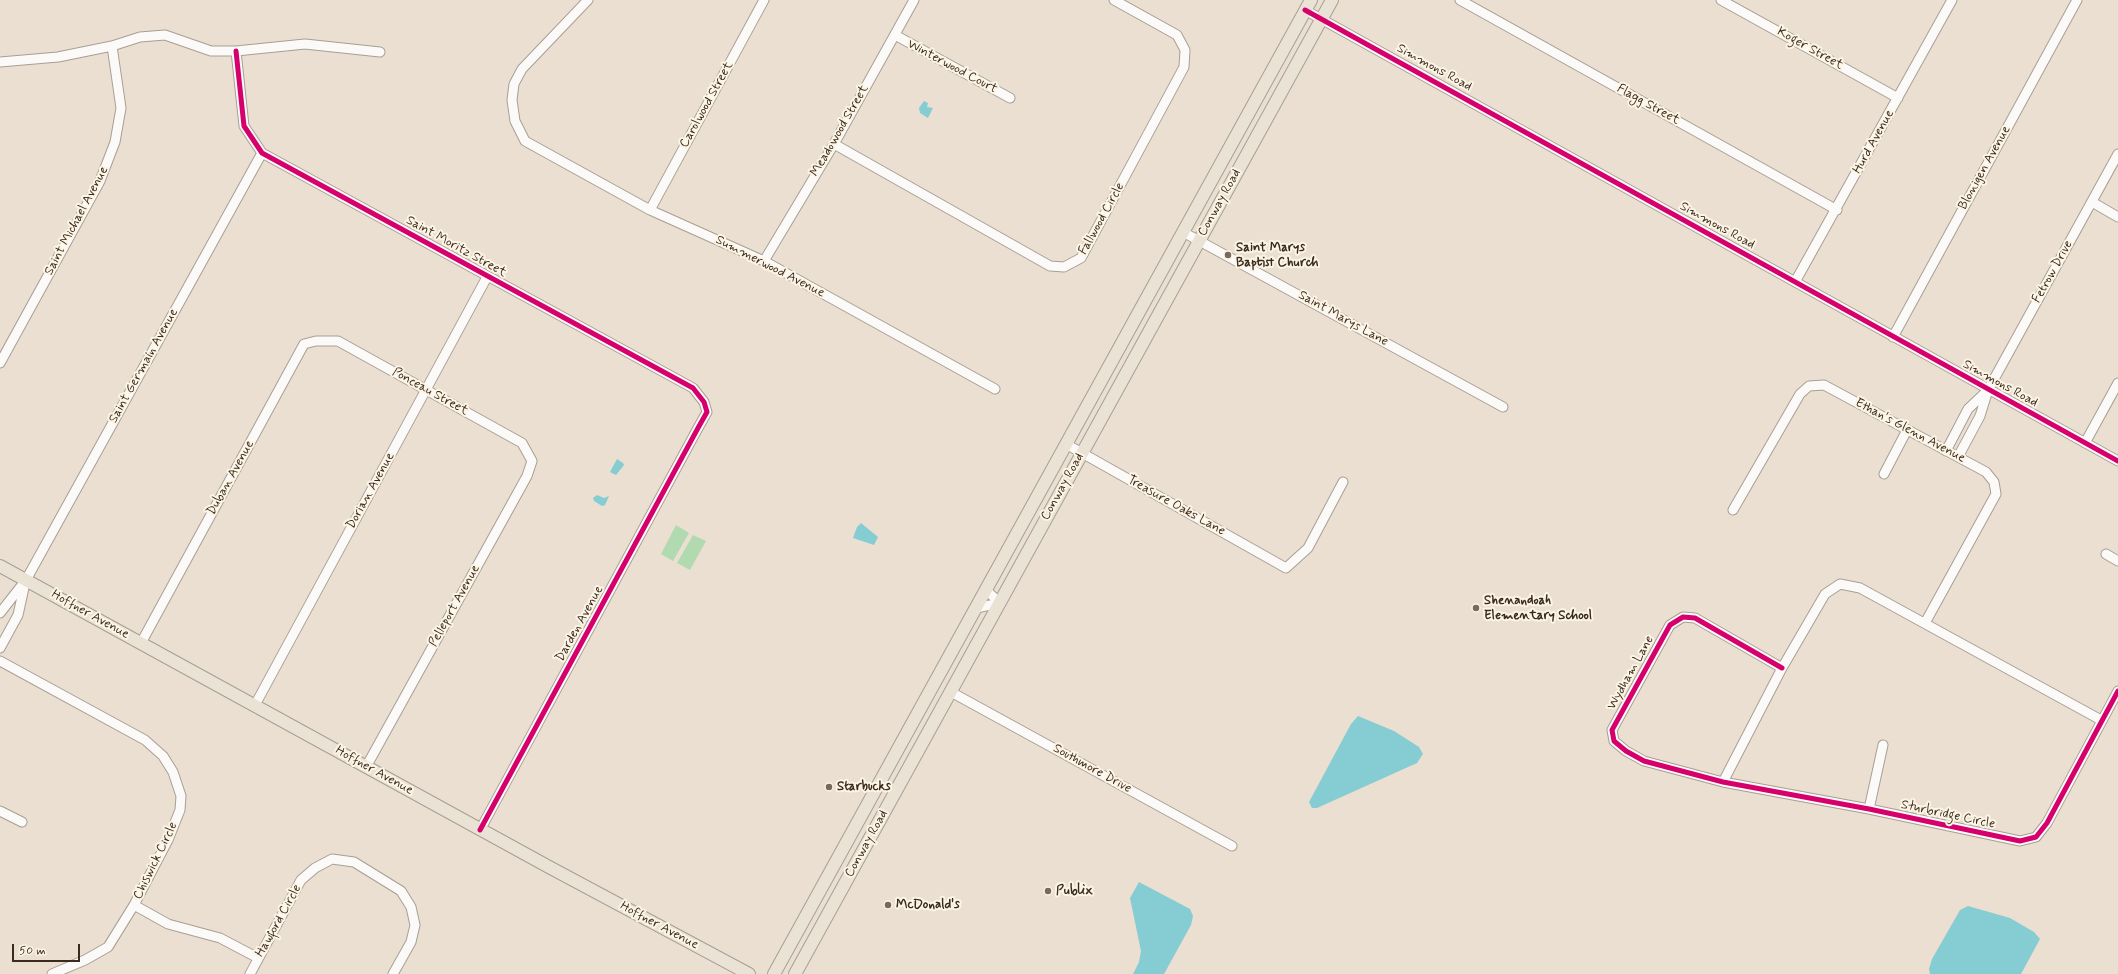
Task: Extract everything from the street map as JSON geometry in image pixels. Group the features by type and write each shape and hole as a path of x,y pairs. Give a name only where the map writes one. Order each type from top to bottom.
{"main road":[{"name":"Conway Road","path":"795,974 1332,0"},
{"name":"Conway Road","path":"774,974 1308,5"},
{"name":"Hoffner Avenue","path":"0,566 480,830 749,974"},
{"path":"909,768 906,751 930,707 936,680"},
{"path":"875,831 879,807 895,777 894,757"}],"street":[{"name":"Summerwood Avenue","path":"588,0 522,69 514,84 512,100 515,121 525,140 542,152 650,210 764,261 995,388"},
{"name":"Carolwood Street","path":"650,210 764,0"},
{"name":"Meadowood Street","path":"764,261 834,144 914,0"},
{"name":"Fallwood Circle","path":"834,144 1050,266 1064,267 1081,258 1184,67 1185,50 1177,35 1114,0"},
{"name":"Flagg Street","path":"1460,0 1837,210"},
{"name":"Koger Street","path":"1721,0 1898,98"},
{"name":"Hurd Avenue","path":"1795,282 1837,210 1952,0"},
{"name":"Blonigen Avenue","path":"1893,337 2077,0"},
{"name":"Simmons Road","path":"1308,5 1322,18 2118,461"},
{"path":"0,64 58,57 112,46 140,37 165,35 211,51 236,51 305,44 380,52"},
{"name":"Winterwood Court","path":"895,36 1010,98"},
{"name":"Saint Michael Avenue","path":"0,363 100,181 115,142 122,108 112,46"},
{"name":"Saint Moritz Street","path":"236,51 244,126 262,153 693,388 704,402 706,412 698,428"},
{"name":"Saint Germain Avenue","path":"26,580 262,153"},
{"name":"Fetrow Drive","path":"1988,390 2118,154"},
{"path":"2092,202 2118,217"},
{"name":"Saint Marys Lane","path":"1183,232 1503,407"},
{"name":"Dorian Avenue","path":"255,705 487,277"},
{"name":"Duban Avenue","path":"141,643 304,344 316,341 338,341"},
{"name":"Ponceau Street","path":"338,341 522,443"},
{"path":"2085,443 2118,383"},
{"name":"Ethan's Glenn Avenue","path":"1733,510 1800,394 1809,386 1824,385 1986,472 1994,482 1996,494 1925,623"},
{"path":"1946,451 1968,410 1988,390"},
{"path":"1958,457 1980,416 1988,390"},
{"name":"Darden Avenue","path":"480,830 698,428"},
{"path":"1884,474 1907,430"},
{"name":"Pelleport Avenue","path":"366,767 527,476 532,461 522,443"},
{"name":"Treasure Oaks Lane","path":"1066,444 1286,568 1308,548 1343,482"},
{"path":"2106,554 2118,561"},
{"path":"0,613 26,580"},
{"path":"0,648 18,615 26,580"},
{"path":"1723,782 1782,668 1825,594 1840,584 1860,588 2102,720"},
{"path":"986,590 1000,603"},
{"path":"976,608 1000,603"},
{"name":"Wydham Lane","path":"1723,782 1644,761 1626,752 1614,741 1612,730 1670,625 1683,617 1695,618 1782,668"},
{"name":"Chiswick Circle","path":"0,661 145,740 163,756 173,772 181,796 180,810 168,840 134,905 108,947 85,960 52,974"},
{"name":"Sturbridge Circle","path":"1723,782 1869,809 2020,841 2036,837 2048,823 2118,691"},
{"name":"Southmore Drive","path":"951,692 1232,846"},
{"path":"1869,809 1882,746"},
{"path":"0,810 22,822"},
{"name":"Hawford Circle","path":"250,974 301,880 315,868 332,859 354,862 401,891 411,907 415,925 411,942 393,974"},
{"path":"134,905 168,924 220,938 258,958"}],"green space":[{"path":"676,525 689,533 673,561 661,554"},
{"path":"693,535 706,541 690,570 677,563"}],"water":[{"path":"924,101 928,103 927,107 933,108 928,118 920,113 919,108"},
{"path":"617,459 624,465 616,475 610,472"},
{"path":"597,495 604,498 609,496 605,505 602,506 594,501 593,498"},
{"path":"861,523 878,537 874,545 853,538 857,527"},
{"path":"1358,716 1394,731 1419,747 1423,754 1417,763 1317,808 1312,808 1309,802 1351,724"},
{"path":"1139,882 1190,909 1193,916 1191,925 1164,974 1133,974 1139,962 1141,951 1130,898"},
{"path":"1968,906 2010,918 2034,932 2040,939 2021,974 1930,974 1929,969 1932,959 1960,910"}],"cycle path":[{"path":"1305,10 2118,461"},
{"path":"236,51 244,126 262,153 693,388 704,402 707,412 480,830"},
{"path":"1782,668 1695,618 1683,617 1670,625 1612,730 1614,741 1626,751 1644,761 1723,782 1869,809 2020,841 2036,837 2047,823 2118,691"}],"place":[{"name":"Saint Marys Baptist Church","path":"1228,255"},
{"name":"Shenandoah Elementary School","path":"1476,608"},
{"name":"Starbucks","path":"829,787"},
{"name":"Publix","path":"1048,891"},
{"name":"McDonald's","path":"888,905"}]}
